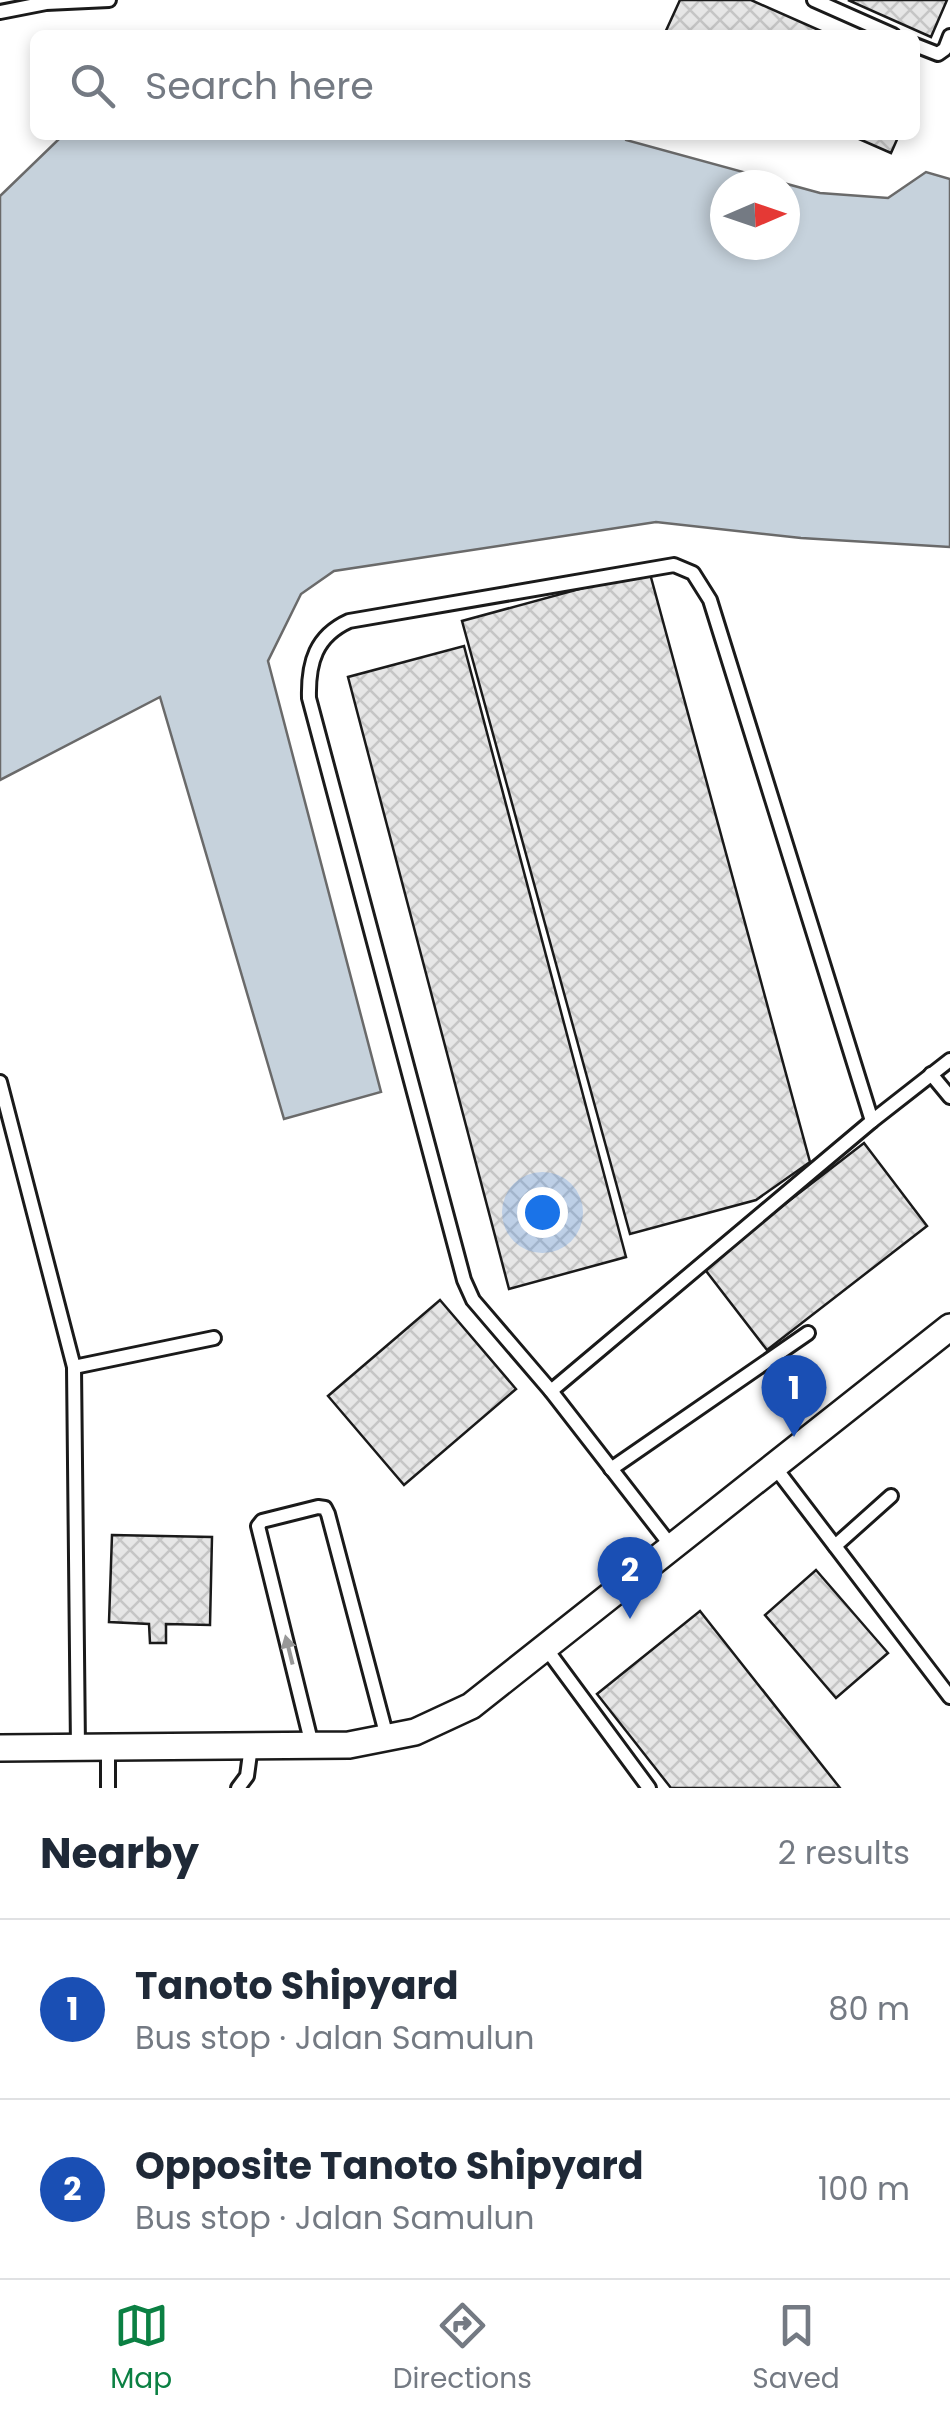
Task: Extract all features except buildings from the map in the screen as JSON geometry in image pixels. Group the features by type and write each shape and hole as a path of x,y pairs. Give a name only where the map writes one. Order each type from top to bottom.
{"street":[{"path":"0,1748 349,1745 415,1732 471,1706 950,1327"}],"lane":[{"path":"0,12 47,1 109,0"},
{"path":"814,0 882,30"},
{"path":"920,47 938,54 950,36"},
{"path":"672,1547 551,1391 473,1300 464,1280 309,698 310,662 330,630 349,621 674,565 693,573 710,600 872,1120"},
{"path":"551,1391 872,1120 950,1060"},
{"path":"931,1074 950,1097"},
{"path":"0,1082 74,1367 78,1748"},
{"path":"611,1469 808,1333"},
{"path":"74,1367 214,1338"},
{"path":"774,1466 950,1697"},
{"path":"835,1546 892,1496"},
{"path":"312,1745 258,1526 262,1520 318,1507 328,1514 387,1738"},
{"path":"545,1647 649,1788"},
{"path":"238,1788 246,1776 252,1746"},
{"path":"108,1748 108,1788"}],"shaded area":[{"path":"58,140 626,140 736,170 710,170 710,260 800,260 800,188 820,193 888,198 926,172 950,179 950,547 801,538 656,522 334,571 301,594 268,661 381,1092 284,1119 160,697 0,780 0,196"}],"place":[{"name":"Tanoto Shipyard","path":"794,1437"},
{"name":"Opposite Tanoto Shipyard","path":"630,1619"}]}
